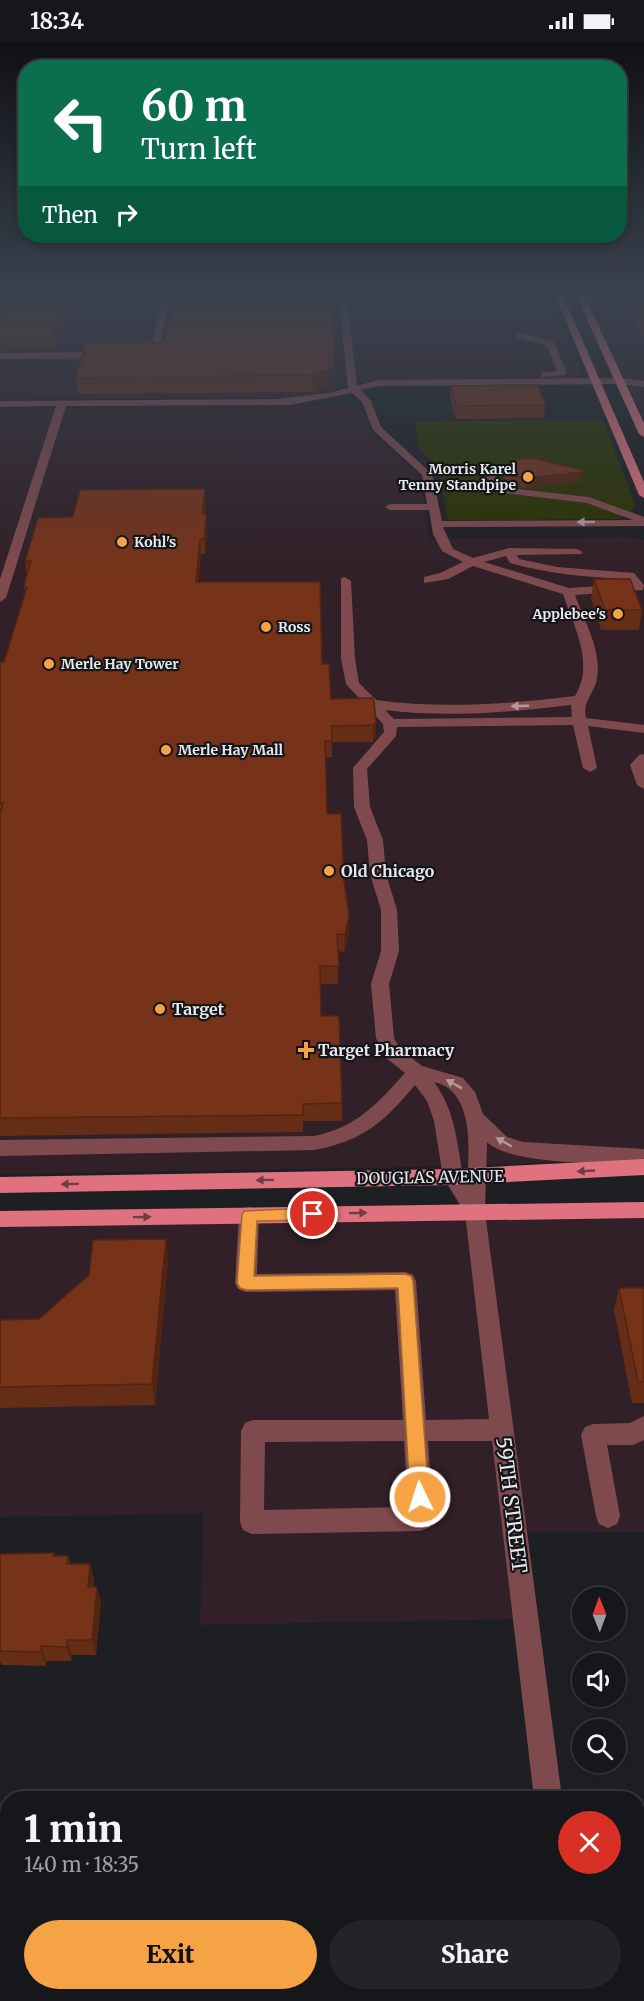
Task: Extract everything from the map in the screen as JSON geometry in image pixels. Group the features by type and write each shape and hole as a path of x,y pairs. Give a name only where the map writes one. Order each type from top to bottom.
{"main road":[{"path":"598,384 644,495"},
{"path":"621,384 641,422 644,434"},
{"name":"DOUGLAS AVENUE","path":"0,1185 453,1177 644,1167"},
{"path":"0,1219 644,1210"}],"street":[{"path":"353,384 353,388 366,401 377,428 427,474 438,529 448,551 472,562 568,592 639,587 630,576 573,574 539,569 514,561 509,551"},
{"path":"277,402 329,396 353,388 572,384"},
{"path":"623,384 644,389"},
{"path":"0,404 366,401"},
{"path":"0,598 62,404"},
{"path":"487,471 499,488 508,491 589,500 644,521"},
{"path":"390,507 434,507"},
{"path":"438,529 644,521"},
{"path":"438,529 639,532 644,530"},
{"path":"428,580 444,576 472,562 509,551 577,552"},
{"path":"345,581 348,659 353,684 390,728"},
{"path":"568,592 589,658 591,676 578,700 577,710 590,768"},
{"path":"372,704 401,708 472,708 542,705 578,700"},
{"path":"434,722 472,708"},
{"path":"453,1177 441,1109 416,1072 393,1053 385,1038 380,984 390,951 389,910 378,874 375,840 362,807 360,768 390,728 434,722 644,729"},
{"path":"390,728 581,726 644,739"},
{"path":"644,758 637,765 644,785"},
{"path":"416,1072 455,1082 471,1100 473,1116 507,1146 522,1150 644,1157"},
{"path":"0,1148 330,1141 344,1137 368,1123 416,1072"},
{"name":"59TH STREET","path":"473,1116 480,1176 475,1212 547,1791"},
{"name":"59TH STREET","path":"453,1177 475,1212"},
{"path":"249,1215 246,1283 405,1281 415,1429 421,1519 252,1522 253,1431 415,1429 502,1430"},
{"path":"608,1516 593,1435 633,1434 644,1427"}],"shaded area":[{"path":"0,384 340,384 331,392 305,397 0,399"},
{"path":"621,384 644,384 644,435"},
{"name":"Merle Hay Mall","path":"352,406 361,409 372,433 419,475 430,539 627,537 644,540 644,1159 415,1167 0,1174 0,409"},
{"path":"644,1210 644,1532 517,1533 527,1619 200,1625 203,1514 0,1517 0,1219"}],"green space":[{"path":"603,420 635,504 631,512 618,519 448,520 439,472 418,445 415,421"}],"building":[{"path":"538,385 545,405 456,406 451,386"},
{"path":"520,459 536,459 583,470 583,472 527,478 511,476 503,465"},
{"path":"205,489 202,514 206,514 206,519 204,539 200,539 196,582 320,582 322,664 329,664 331,699 372,698 374,701 376,722 373,725 332,726 332,741 325,741 327,814 341,814 344,881 349,915 345,935 337,934 339,966 320,966 321,1016 339,1016 342,1103 303,1104 303,1115 0,1118 0,814 3,803 0,803 0,662 4,662 27,587 24,585 31,561 25,561 38,518 73,517 80,490"},
{"path":"594,579 630,579 642,610 605,610"},
{"path":"166,1239 152,1384 0,1387 0,1320 39,1319 89,1275 93,1240"},
{"path":"619,1288 644,1288 644,1382 638,1382"},
{"path":"54,1553 53,1556 68,1556 67,1564 90,1564 88,1587 97,1587 92,1640 67,1640 67,1647 41,1646 41,1652 0,1651 0,1554"}],"place":[{"name":"Morris Karel Tenny Standpipe","path":"528,477"},
{"name":"Kohl's","path":"122,542"},
{"name":"Applebee's","path":"618,614"},
{"name":"Ross","path":"266,627"},
{"name":"Merle Hay Tower","path":"49,664"},
{"name":"Merle Hay Mall","path":"166,750"},
{"name":"Old Chicago","path":"329,871"},
{"name":"Target","path":"160,1009"},
{"name":"Target Pharmacy","path":"306,1050"}],"route":[{"path":"313,1214 249,1215 246,1283 405,1281 420,1497"}]}
